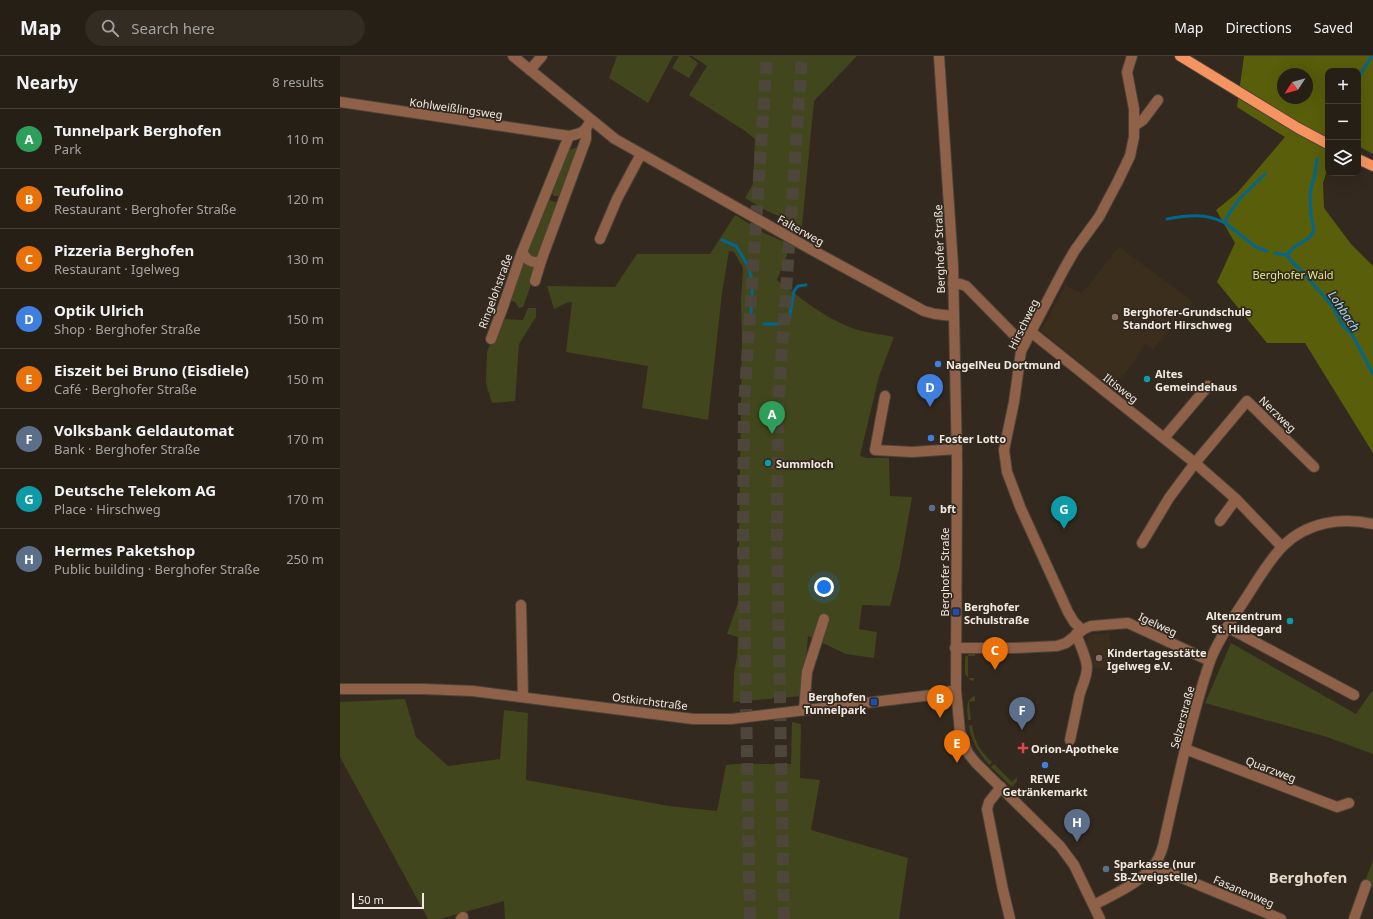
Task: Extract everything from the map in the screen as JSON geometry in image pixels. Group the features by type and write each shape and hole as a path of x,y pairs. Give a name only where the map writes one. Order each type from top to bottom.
{"main road":[{"path":"1180,56 1284,120 1325,142"},
{"path":"1361,160 1373,166"}],"street":[{"name":"Falterweg","path":"513,56 615,139 924,311 954,316"},
{"path":"530,70 542,56"},
{"name":"Berghofer Straße","path":"939,56 951,216 957,449 955,648 956,690 960,732 965,746 976,763 1051,836 1068,855 1094,905 1098,918"},
{"name":"Hirschweg","path":"1070,740 1078,698 1087,672 1087,665 1079,632 1068,612 1021,509 1007,472 1004,450 1014,402 1021,351 1064,269 1098,217 1130,156 1134,137 1134,109 1127,72 1132,56"},
{"path":"1134,126 1143,120 1158,100"},
{"name":"Kohlweißlingsweg","path":"340,102 569,136"},
{"path":"535,281 586,139 586,130 591,120"},
{"path":"569,136 586,130"},
{"name":"Ringelohstraße","path":"491,339 504,307 522,252 569,136"},
{"path":"600,239 617,199 641,154"},
{"path":"546,193 554,198 563,200"},
{"name":"Ringelohstraße","path":"522,252 526,259 534,263 541,261"},
{"path":"953,284 966,286 1024,345"},
{"name":"Iltisweg","path":"1031,332 1195,463 1236,499 1282,547"},
{"path":"1164,438 1208,386"},
{"path":"885,396 875,450 912,452 957,449"},
{"name":"Nerzweg","path":"1195,463 1247,401 1314,467"},
{"path":"1142,544 1169,498 1195,463"},
{"path":"1220,521 1236,499"},
{"name":"Selzerstraße","path":"1094,905 1131,884 1153,866 1159,857 1163,846 1194,711 1210,660 1227,627 1253,586 1282,547 1304,531 1324,524 1347,520 1373,524"},
{"path":"521,605 523,697"},
{"path":"804,710 807,672 824,619"},
{"name":"Igelweg","path":"955,648 1044,648 1066,643 1079,632 1090,626 1128,623 1210,660"},
{"path":"1227,627 1354,695"},
{"name":"Ostkirchstraße","path":"340,689 423,688 473,691 693,719 731,719 932,695 956,690"},
{"name":"Quarzweg","path":"1185,749 1337,807 1349,803"},
{"path":"1001,787 989,802 987,809 1010,919"},
{"name":"Fasanenweg","path":"1153,866 1281,919"},
{"path":"1354,919 1366,885"}],"shaded area":[{"name":"Berghofer-Grundschule Standort Hirschweg","path":"1119,247 1193,302 1153,349 1145,343 1136,359 1112,389 1041,331 1065,285 1082,293"},
{"name":"Kindertagesstätte Igelweg e.V.","path":"1109,633 1111,648 1106,669 1094,668 1085,645 1090,635"}],"green space":[{"path":"617,56 673,56 648,103 609,78"},
{"path":"679,56 689,56 698,63 689,78 672,68"},
{"path":"692,56 857,56 814,101 802,226 767,211 745,198 753,184 755,139 689,95 707,66"},
{"name":"Berghofer Wald","path":"1244,56 1373,56 1373,154 1361,148 1361,68 1325,68 1325,176 1323,183 1324,208 1351,244 1373,266 1373,453 1305,343 1267,343 1217,282 1235,243 1216,210 1237,193 1285,137 1237,107"},
{"path":"580,146 561,196 554,196 550,191 569,150"},
{"path":"546,199 559,203 540,256 535,260 528,257 526,250"},
{"path":"735,215 764,233 791,245 777,280 813,307 841,324 862,331 894,337 879,376 860,456 867,458 889,458 890,496 912,497 900,565 890,606 862,605 859,629 877,632 874,658 846,654 808,636 803,696 733,702 734,673 737,657 738,637 727,634 738,603 742,341 741,300 743,268 734,252 729,251 722,293 708,420 642,408 648,366 566,352 572,302 566,303 554,309 547,286 615,287 637,254 710,254"},
{"path":"522,262 535,265 537,268 523,307 519,308 515,302 510,300"},
{"path":"528,308 536,308 536,317 519,344 515,401 492,403 486,384 487,352 492,339 505,319 523,320"},
{"path":"1231,643 1356,714 1373,691 1373,754 1327,737 1205,703"},
{"path":"970,654 975,654 975,656 968,656 968,678 965,674 965,657"},
{"path":"968,678 974,678 974,681 970,680"},
{"path":"975,696 975,701 969,702 971,720 968,720 968,703 969,700"},
{"path":"405,699 416,737 448,766 500,759 504,710 528,713 526,780 669,806 717,811 726,765 791,764 792,722 801,724 800,778 820,780 811,830 908,858 899,919 505,919 504,901 440,919 428,919 340,757 340,702"},
{"path":"972,725 974,736 978,745 992,762 989,765 974,742 969,726"},
{"path":"994,764 1012,782 1017,777 1017,781 1012,787 991,767"},
{"path":"1373,860 1373,887 1364,884"}],"waterway":[{"name":"Lohbach","path":"1361,73 1372,56"},
{"name":"Lohbach","path":"1317,159 1310,192 1311,215 1314,231 1310,237 1293,248 1287,255 1333,307 1343,326 1354,338 1373,374"},
{"path":"1265,174 1232,209 1225,223 1256,247 1267,251"},
{"path":"1167,219 1204,216 1225,223"},
{"path":"722,240 736,246 747,264 753,282 751,305 751,321 753,324"},
{"path":"1275,253 1287,255"},
{"path":"764,324 781,324 789,320 794,291 798,286 806,285"}],"tunnel":[{"path":"750,919 743,540 744,406 767,56"},
{"path":"784,919 777,541 778,408 802,56"}],"place":[{"name":"Berghofer-Grundschule Standort Hirschweg","path":"1115,317"},
{"name":"NagelNeu Dortmund","path":"938,364"},
{"name":"Altes Gemeindehaus","path":"1147,379"},
{"name":"Optik Ulrich","path":"930,407"},
{"name":"Tunnelpark Berghofen","path":"772,434"},
{"name":"Foster Lotto","path":"931,438"},
{"name":"Summloch","path":"768,463"},
{"name":"bft","path":"932,508"},
{"name":"Deutsche Telekom AG","path":"1064,529"},
{"name":"Berghofer Schulstraße","path":"956,612"},
{"name":"Altenzentrum St. Hildegard","path":"1290,621"},
{"name":"Kindertagesstätte Igelweg e.V.","path":"1099,658"},
{"name":"Pizzeria Berghofen","path":"995,670"},
{"name":"Berghofen Tunnelpark","path":"874,702"},
{"name":"Teufolino","path":"940,718"},
{"name":"Volksbank Geldautomat","path":"1022,730"},
{"name":"Orion-Apotheke","path":"1023,748"},
{"name":"Eiszeit bei Bruno (Eisdiele)","path":"957,763"},
{"name":"REWE Getränkemarkt","path":"1045,765"},
{"name":"Hermes Paketshop","path":"1077,842"},
{"name":"Sparkasse (nur SB-Zweigstelle)","path":"1106,869"}],"district":[{"name":"Berghofen","path":"1308,877"}]}
